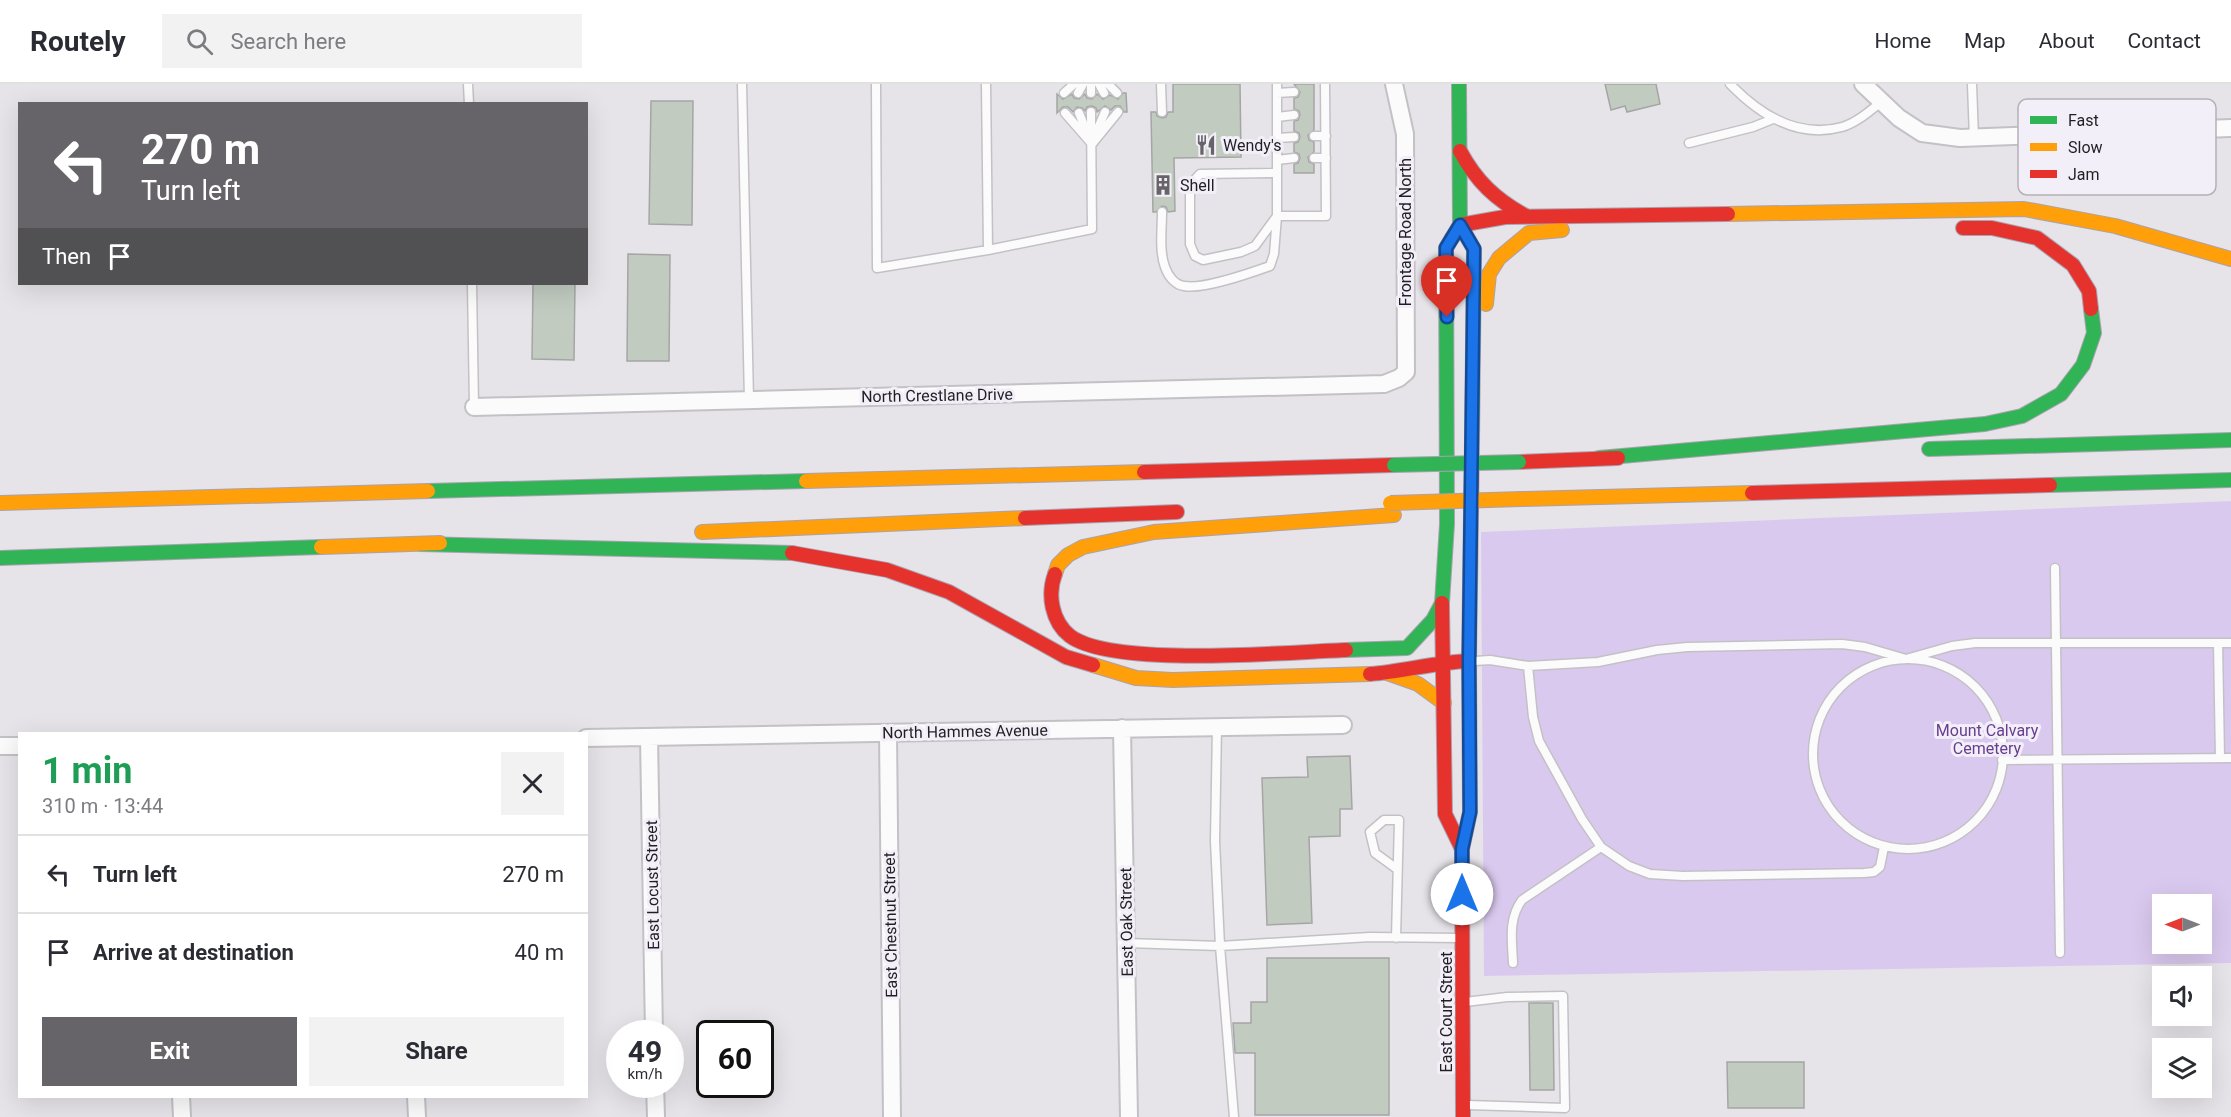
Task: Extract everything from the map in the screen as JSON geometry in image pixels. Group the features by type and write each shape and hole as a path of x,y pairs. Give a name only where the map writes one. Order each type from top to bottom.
{"main road":[{"name":"East Court Street","path":"1459,84 1460,225 1474,249 1469,662 1470,812 1462,849 1463,1111"},
{"path":"1460,150 1472,174 1486,192 1526,216"},
{"path":"1462,849 1444,814 1442,662 1442,603 1447,524 1446,248 1460,225 1505,216 2024,209 2115,226 2231,260"},
{"path":"1460,225 1501,233 1581,230"},
{"path":"1599,458 1985,424 2022,416 2061,394 2083,365 2094,333 2089,291 2073,265 2037,238 1992,228 1945,228"},
{"path":"1471,391 1484,370 1486,290 1489,274 1499,258 1529,233"},
{"path":"1921,449 2231,440"},
{"path":"0,503 1826,452"},
{"path":"1442,662 1407,648 1171,656 1098,649 1071,637 1059,626 1052,610 1053,579 1058,565 1068,555 1083,547 1154,532 1492,500 2231,480"},
{"path":"1330,506 1392,509"},
{"path":"683,533 1186,512"},
{"path":"0,558 623,535"},
{"path":"420,544 793,553 887,570 949,592 1066,657 1136,678 1173,680 1387,673 1442,662 1469,662"},
{"path":"1407,648 1432,620 1442,603"},
{"path":"1387,673 1413,679 1425,686 1444,703"}],"street":[{"name":"Frontage Road North","path":"1394,84 1405,134 1406,372 1399,378"},
{"path":"1863,84 1881,102 1922,133 1960,138 2018,136"},
{"path":"2216,129 2231,128"},
{"name":"North Crestlane Drive","path":"474,406 1384,384 1399,378"},
{"name":"North Hammes Avenue","path":"588,738 1343,725"},
{"name":"East Oak Street","path":"1122,728 1129,1117"},
{"name":"East Chestnut Street","path":"888,733 892,1117"},
{"name":"East Locust Street","path":"649,736 654,1020"},
{"path":"0,746 18,746"},
{"path":"182,1098 182,1117"},
{"path":"416,1098 417,1117"},
{"path":"656,1098 656,1117"}],"lane":[{"path":"468,84 469,102"},
{"path":"742,84 749,400"},
{"path":"876,84 877,268 988,250 1092,229 1091,112"},
{"path":"986,84 988,250"},
{"path":"1064,93 1074,84"},
{"path":"1078,93 1083,84"},
{"path":"1099,84 1104,93"},
{"path":"1108,84 1118,93"},
{"path":"1161,84 1162,112"},
{"path":"1730,84 1748,101 1773,119 1790,126 1819,129 1842,127 1868,113 1881,102"},
{"path":"1972,84 1974,138"},
{"path":"1277,216 1326,216 1325,87 1314,91"},
{"path":"1162,212 1162,250 1165,267 1172,279 1182,286 1196,287 1270,266 1274,254 1277,216 1277,88 1294,92"},
{"path":"1092,144 1105,112"},
{"path":"1092,144 1118,112"},
{"path":"1065,113 1092,144"},
{"path":"1079,113 1092,144"},
{"path":"1314,115 1325,114"},
{"path":"1277,117 1294,115"},
{"path":"1689,143 1753,127 1773,119"},
{"path":"1314,136 1326,136"},
{"path":"1277,138 1294,137"},
{"path":"1277,160 1294,158"},
{"path":"1314,158 1326,158"},
{"path":"1277,173 1200,174 1190,185 1190,244 1195,256 1203,260 1241,252 1255,246 1277,216"},
{"path":"472,285 474,406"},
{"path":"2055,568 2060,953"},
{"path":"1469,662 1490,660 1528,666 1598,662 1687,646 1842,644 1865,646 1906,659 1938,664 1967,679 1989,704 2001,734 2003,767 1993,798 1973,824 1946,842 1914,850 1884,847 1856,834 1834,814 1819,788 1813,758 1817,728 1829,701 1850,679 1876,664 1906,659 1952,646 1975,643 2231,643"},
{"path":"2218,643 2220,758"},
{"path":"1528,666 1533,717 1539,741 1582,819 1601,847 1629,867 1650,874 1683,876 1874,872 1880,867 1884,847"},
{"path":"1217,726 1215,841 1220,945 1234,1117"},
{"path":"2002,760 2231,758"},
{"path":"1396,938 1399,820 1384,820 1370,832 1375,853 1397,869"},
{"path":"1513,963 1511,925 1514,910 1522,900 1601,847"},
{"path":"1126,943 1220,945 1396,938 1462,939"},
{"path":"1463,1003 1507,997 1563,996 1565,1108 1463,1111"}],"green space":[{"name":"Mount Calvary Cemetery","path":"2231,501 2231,963 1484,976 1481,532"}],"building":[{"path":"1173,84 1240,84 1241,157 1174,158 1175,211 1168,212 1166,207 1162,206 1153,212 1151,112 1156,112 1157,116 1162,118 1166,117 1168,112 1173,112"},
{"path":"1294,84 1314,84 1314,130 1308,135 1309,140 1314,142 1314,152 1308,157 1309,162 1314,164 1314,173 1294,173 1294,164 1298,163 1300,158 1299,154 1294,152 1294,143 1298,142 1300,137 1299,133 1294,131 1294,121 1298,120 1300,115 1299,111 1294,109 1294,98 1298,97 1300,92"},
{"path":"1605,84 1656,84 1660,104 1627,112 1625,106 1611,110"},
{"path":"1126,93 1127,112 1124,112 1120,106 1115,106 1111,110 1105,106 1097,112 1092,106 1087,107 1085,111 1077,107 1073,112 1068,107 1063,107 1057,113 1057,94 1063,99 1072,94 1074,98 1079,99 1085,94 1087,98 1092,99 1097,94 1103,99 1110,95 1118,99"},
{"path":"651,101 693,101 692,225 649,224"},
{"path":"628,254 670,255 669,361 627,361"},
{"path":"533,285 575,285 574,360 532,359"},
{"path":"1350,756 1352,809 1340,809 1340,836 1309,837 1312,923 1267,925 1262,778 1308,777 1307,757"},
{"path":"1267,958 1389,958 1389,1115 1255,1115 1255,1053 1235,1053 1233,1023 1251,1023 1251,1002 1267,1002"},
{"path":"1529,1003 1553,1003 1554,1090 1530,1090"},
{"path":"1727,1062 1804,1062 1804,1108 1728,1108"}],"traffic: fast":[{"path":"1459,84 1460,225 1474,249 1472,441"},
{"path":"1346,650 1407,648 1433,620 1442,603 1447,524 1446,248 1452,238"},
{"path":"1599,458 1985,424 2022,416 2061,394 2083,365 2094,333 2091,309"},
{"path":"1929,449 2231,440"},
{"path":"1394,465 1519,462"},
{"path":"2050,485 2231,480"},
{"path":"428,491 806,481"},
{"path":"420,544 792,553"},
{"path":"0,558 321,547"}],"traffic: slow":[{"path":"1728,214 2024,209 2115,226 2231,259"},
{"path":"1486,304 1489,274 1499,258 1529,233 1562,230"},
{"path":"806,481 1144,472"},
{"path":"0,503 428,491"},
{"path":"1522,499 1752,493"},
{"path":"1390,503 1522,499"},
{"path":"1055,574 1058,565 1068,555 1083,547 1154,532 1394,515"},
{"path":"702,532 1025,518"},
{"path":"321,547 440,543"},
{"path":"1093,665 1136,678 1173,680 1370,674"},
{"path":"1387,673 1418,684 1444,703"}],"traffic: jam":[{"path":"1460,151 1473,172 1488,189 1526,216"},
{"path":"1452,238 1460,225 1505,217 1728,214"},
{"path":"1963,228 1992,228 2037,238 2073,265 2089,291 2091,309"},
{"path":"1370,674 1469,661 1472,441"},
{"path":"1519,462 1618,458"},
{"path":"1144,472 1394,465"},
{"path":"1752,493 2050,485"},
{"path":"1025,518 1177,512"},
{"path":"792,553 887,570 949,592 1066,657 1093,665"},
{"path":"1055,574 1051,591 1055,616 1070,636 1092,646 1123,652 1203,656 1346,650"},
{"path":"1442,603 1445,814 1462,849"},
{"path":"1463,1117 1462,849 1470,812 1469,661"}],"place":[{"name":"Wendy's","path":"1206,145"},
{"name":"Shell","path":"1163,185"}],"route":[{"path":"1447,317 1446,248 1460,225 1474,249 1469,662 1470,812 1462,849 1462,894"}]}
